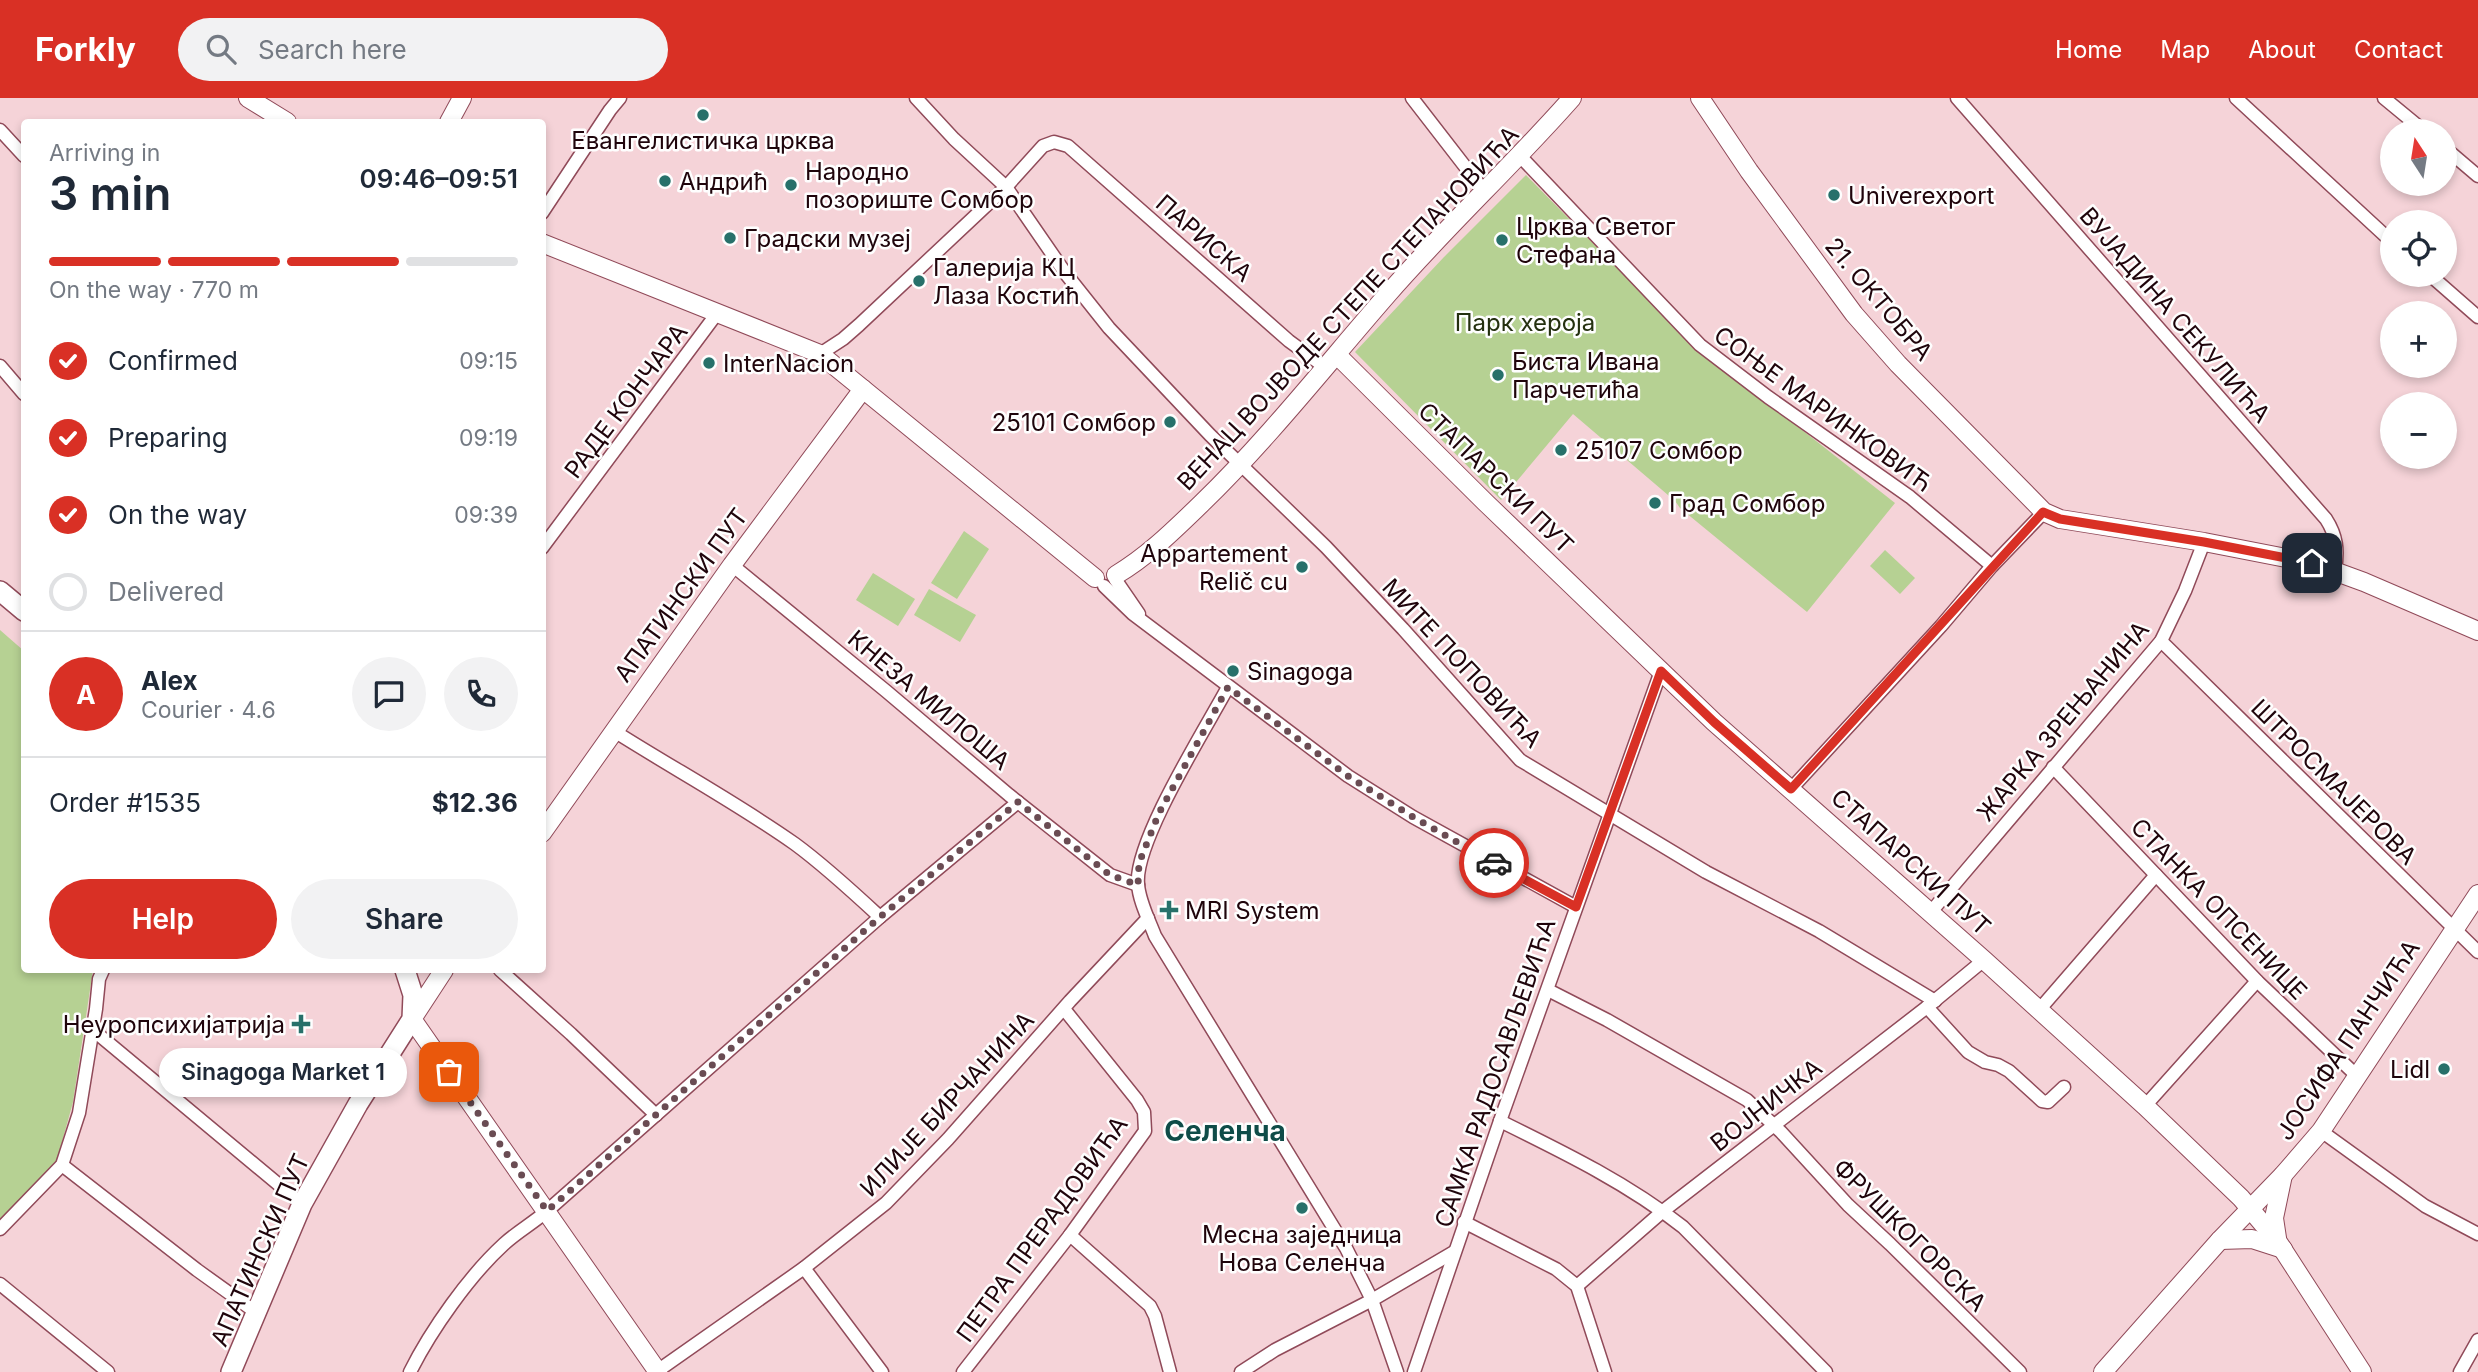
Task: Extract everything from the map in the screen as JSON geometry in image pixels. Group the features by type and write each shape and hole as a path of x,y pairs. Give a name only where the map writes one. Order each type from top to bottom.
{"main road":[{"path":"248,98 282,119"},
{"path":"451,119 462,98"},
{"name":"ВЕНАЦ ВОЈВОДЕ СТЕПЕ СТЕПАНОВИЋА","path":"1106,575 1147,547 1155,547 1240,465 1389,293 1572,98"},
{"name":"21. ОКТОБРА","path":"1700,98 1772,203 1854,314 1907,373 2043,512"},
{"path":"546,245 820,354 1050,541 1062,544 1106,575"},
{"name":"СТАПАРСКИ ПУТ","path":"1331,362 1485,502 1714,722 1984,960 2251,1207 2281,1246 2362,1372"},
{"name":"АПАТИНСКИ ПУТ","path":"546,827 732,565 863,389"},
{"path":"2043,512 2060,519 2296,559 2335,570 2478,631"},
{"path":"0,591 21,608"},
{"name":"ЈОСИФА ПАНЧИЋА","path":"2103,1372 2321,1131 2478,894"},
{"path":"406,973 413,995 412,1018 657,1372"},
{"name":"АПАТИНСКИ ПУТ","path":"232,1372 302,1204 358,1104 442,973"},
{"path":"2220,1240 2235,1237 2281,1246 2274,1218 2283,1175"}],"street":[{"path":"546,207 620,98"},
{"path":"1412,98 1484,191"},
{"name":"ВУЈАДИНА СЕКУЛИЋА","path":"1957,98 2326,519 2337,541 2335,570"},
{"path":"2236,98 2380,231"},
{"path":"2384,98 2409,119"},
{"name":"МИТЕ ПОПОВИЋА","path":"922,100 1006,187 1066,274 1109,328 1173,398 1345,568 1520,760 1706,872 1819,931 1931,1004 1968,1052 1984,1062 2009,1071 2042,1101 2048,1102 2064,1087"},
{"path":"0,130 21,153"},
{"name":"ПАРИСКА","path":"1006,187 1043,146 1054,142 1068,145 1289,341 1331,362"},
{"name":"СОЊЕ МАРИНКОВИЋ","path":"1520,156 1700,345 1768,397 1910,496 1992,566"},
{"path":"2457,158 2478,176"},
{"path":"820,354 859,326 1006,187"},
{"path":"2444,287 2478,317"},
{"name":"РАДЕ КОНЧАРА","path":"546,543 718,312"},
{"path":"0,366 21,390"},
{"path":"1791,789 2043,512"},
{"name":"ЖАРКА ЗРЕЊАНИНА","path":"1930,913 2161,641 2204,542"},
{"name":"КНЕЗА МИЛОША","path":"732,565 1110,875 1138,885"},
{"path":"1106,575 1122,604 1348,776 1413,817 1576,907"},
{"name":"ШТРОСМАЈЕРОВА","path":"2161,641 2478,952"},
{"name":"САМКА РАДОСАВЉЕВИЋА","path":"1414,1372 1464,1222 1661,671"},
{"path":"1228,687 1159,813 1139,863 1138,885 1155,936 1346,1248 1372,1300 1397,1372"},
{"path":"614,731 765,823 825,867 880,917"},
{"name":"СТАНКА ОПСЕНИЦЕ","path":"2053,767 2257,981 2357,1076"},
{"path":"410,1372 423,1345 481,1269 503,1245 547,1211 880,917 1018,802"},
{"path":"2039,1010 2156,875"},
{"name":"ИЛИЈЕ БИРЧАНИНА","path":"657,1372 804,1268 886,1203 948,1139 1148,918"},
{"name":"ВОЈНИЧКА","path":"1577,1286 1663,1211 1984,960"},
{"path":"0,1229 62,1165 79,1113 102,973"},
{"path":"503,973 581,1042 656,1115"},
{"path":"2145,1107 2257,981"},
{"name":"ФРУШКОГОРСКА","path":"1548,990 1608,1020 1747,1100 1774,1124 1848,1205 2020,1372"},
{"name":"ПЕТРА ПРЕРАДОВИЋА","path":"964,1372 1070,1235 1145,1132 1146,1121 1137,1100 1064,1009"},
{"path":"93,1030 302,1204"},
{"path":"1500,1121 1557,1148 1663,1211 1683,1227 1826,1372"},
{"path":"2321,1131 2425,1206 2478,1234"},
{"path":"62,1165 257,1313"},
{"path":"1464,1222 1556,1269 1577,1286 1605,1372"},
{"path":"1070,1235 1150,1306 1170,1372"},
{"name":"САМКА РАДОСАВЉЕВИЋА","path":"1241,1372 1297,1337 1372,1300 1454,1252"},
{"path":"804,1268 881,1372"},
{"path":"0,1284 108,1372"},
{"path":"2460,1372 2478,1340"}],"green space":[{"name":"Парк хероја","path":"1526,175 1690,342 1895,503 1807,612 1680,508 1573,414 1501,500 1355,352"},
{"path":"964,531 989,549 957,599 931,583"},
{"path":"1885,550 1915,578 1900,594 1870,566"},
{"path":"873,573 915,599 898,626 856,600"},
{"path":"929,589 976,615 960,642 914,615"},
{"path":"0,630 21,648 21,973 93,973 73,1102 56,1164 0,1219"}],"way so far":[{"path":"449,1072 547,1211 880,917 1018,802 1110,875 1138,885 1139,863 1159,813 1228,687 1348,776 1494,863"}],"place":[{"name":"Евангелистичка црква","path":"703,115"},
{"name":"Андрић","path":"665,181"},
{"name":"Народно позориште Сомбор","path":"791,185"},
{"name":"Univerexport","path":"1834,195"},
{"name":"Градски музеј","path":"730,238"},
{"name":"Црква Светог Стефана","path":"1502,240"},
{"name":"Галерија КЦ Лаза Костић","path":"919,281"},
{"name":"InterNacion","path":"709,363"},
{"name":"Биста Ивана Парчетића","path":"1498,375"},
{"name":"25101 Сомбор","path":"1170,422"},
{"name":"25107 Сомбор","path":"1561,450"},
{"name":"Град Сомбор","path":"1655,503"},
{"name":"Appartement Relič cu","path":"1302,567"},
{"name":"Sinagoga","path":"1233,671"},
{"name":"MRI System","path":"1169,910"},
{"name":"Неуропсихијатрија","path":"301,1024"},
{"name":"Lidl","path":"2444,1069"},
{"name":"Sinagoga Market 1","path":"449,1072"},
{"name":"Месна заједница Нова Селенча","path":"1302,1208"}],"district":[{"name":"Селенча","path":"1225,1131"}],"route":[{"path":"1494,863 1576,907 1661,671 1714,722 1791,789 2043,512 2060,519 2204,542 2312,563"}]}
